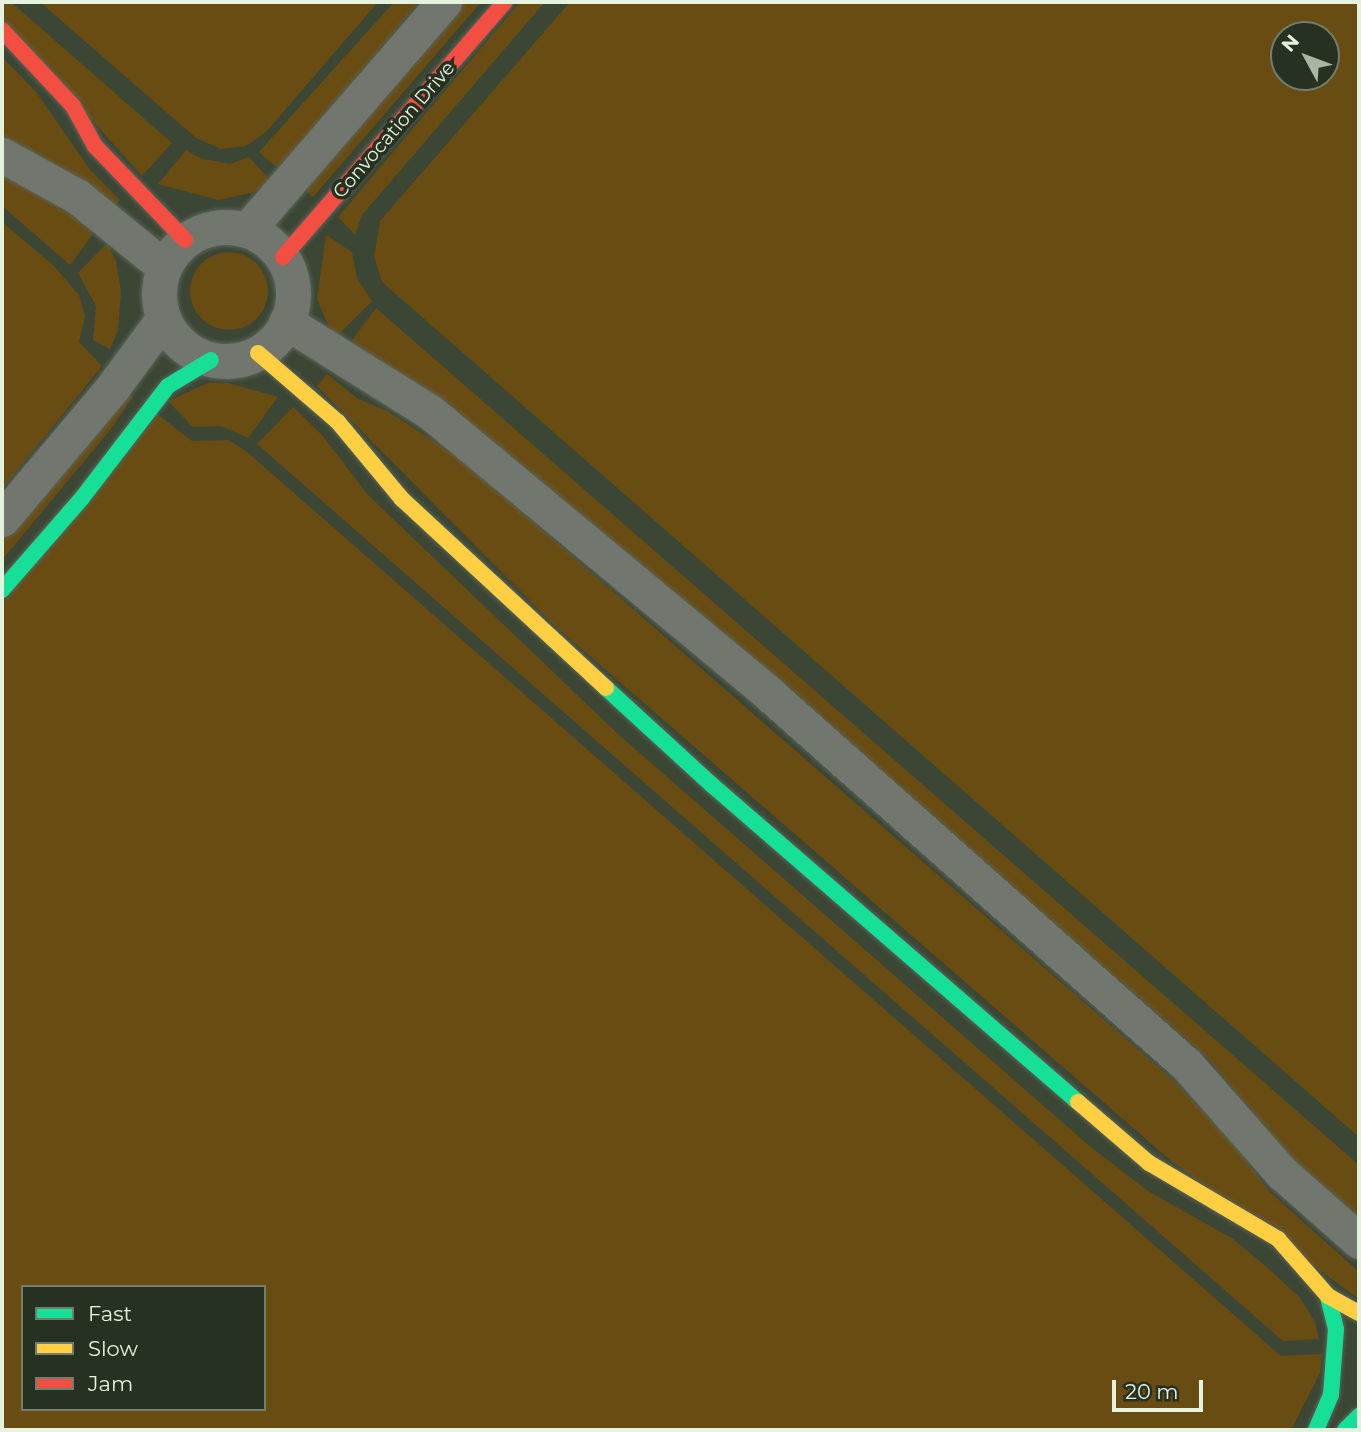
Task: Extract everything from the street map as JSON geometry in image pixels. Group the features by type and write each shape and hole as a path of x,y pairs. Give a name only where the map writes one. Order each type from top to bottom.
{"street":[{"path":"248,229 444,2"},
{"name":"Convocation Drive","path":"283,257 505,2"},
{"path":"2,30 73,106 95,146 174,253"},
{"path":"2,155 174,253"},
{"path":"2,590 82,498 168,386 211,360 258,353 286,322 293,300 291,278 283,257 268,241 248,229 226,226 174,253 159,284 163,319 174,338 211,360"},
{"path":"2,519 113,387 163,319"},
{"path":"286,322 430,412 768,692 1187,1065 1282,1173 1359,1241"},
{"path":"258,353 338,422 402,499 712,785 1149,1163 1278,1239 1328,1296 1359,1313"},
{"path":"1316,1430 1331,1395 1336,1329 1328,1296"},
{"path":"1345,1430 1359,1416"}],"shaded area":[{"path":"2,2 11,2 172,143 142,176 2,20"},
{"path":"40,2 378,2 266,132 246,146 221,149 196,138"},
{"path":"394,2 419,2 318,122 283,171 270,162 259,152"},
{"path":"458,2 481,2 313,197 306,191 334,150"},
{"path":"520,2 545,2 362,215 355,235 338,217"},
{"path":"570,2 1359,2 1359,1137 382,282 374,257 380,221"},
{"path":"2,57 36,92 91,171 120,200 112,209 2,138"},
{"path":"186,150 200,158 230,164 249,157 272,182 251,193 218,200 158,184"},
{"path":"2,171 61,202 95,231 70,265 2,206"},
{"path":"2,222 53,265 79,295 85,316 79,342 102,366 2,489"},
{"path":"326,235 352,252 357,278 372,301 334,339 317,299"},
{"path":"107,243 116,261 121,291 118,330 110,349 93,340 96,306 78,273"},
{"path":"229,252 244,255 261,269 268,291 265,306 251,323 229,330 214,327 197,313 190,291 193,276 207,259"},
{"path":"376,308 1359,1165 1359,1220 1289,1155 1207,1057 836,734 344,351"},
{"path":"327,374 357,398 389,412 461,459 1172,1079 1228,1137 1270,1192 1359,1272 1359,1299 1170,1160 553,624 317,386"},
{"path":"208,383 228,383 278,397 248,438 221,426 193,427 168,401"},
{"path":"124,389 133,397 111,429 2,560 2,532"},
{"path":"293,407 322,435 368,495 619,735 1092,1148 1148,1191 1233,1239 1269,1269 1300,1298 1315,1322 1319,1339 1283,1341 257,444"},
{"path":"156,413 192,441 228,440 246,451 1281,1356 1322,1354 1320,1373 1289,1430 2,1430 2,604"}],"traffic: fast":[{"path":"2,590 82,498 168,386 211,360"},
{"path":"606,688 712,785 1078,1102"},
{"path":"1316,1430 1331,1395 1336,1329 1328,1296"},
{"path":"1345,1430 1359,1416"}],"traffic: slow":[{"path":"258,353 338,422 402,499 606,688"},
{"path":"1078,1102 1149,1163 1278,1239 1328,1296 1359,1313"}],"traffic: jam":[{"path":"283,257 505,2"},
{"path":"2,30 73,106 95,146 185,240"}]}
